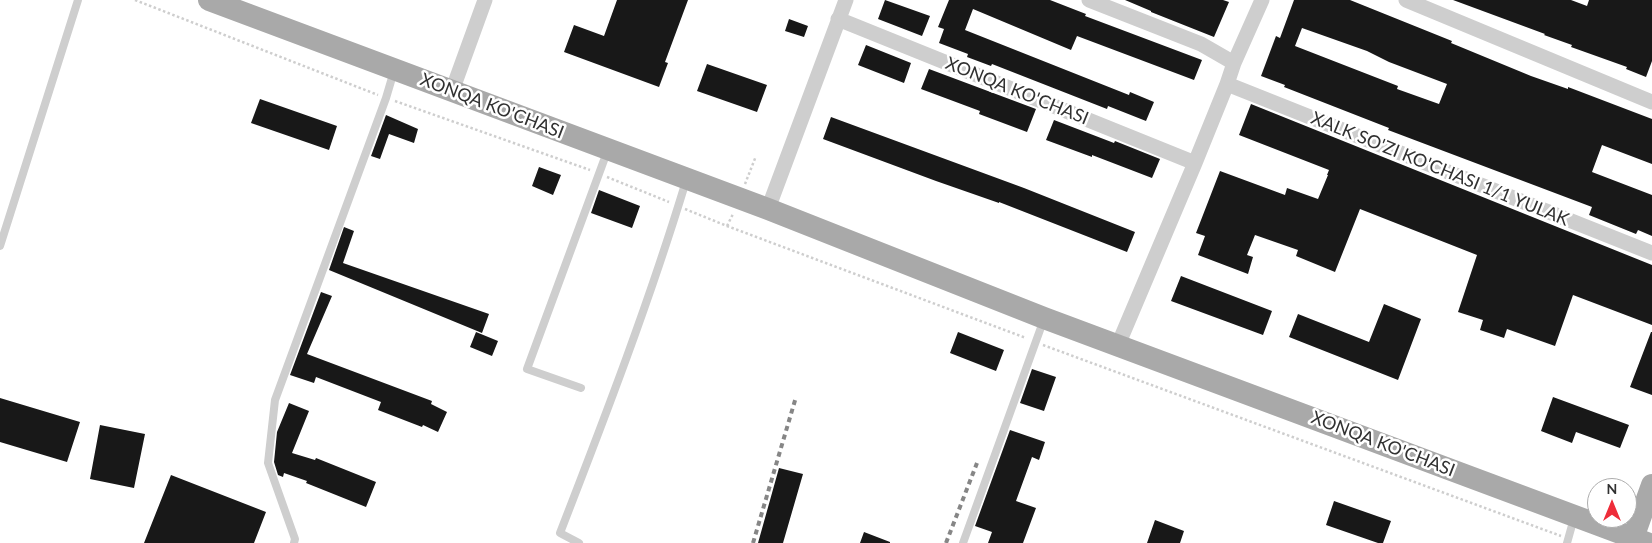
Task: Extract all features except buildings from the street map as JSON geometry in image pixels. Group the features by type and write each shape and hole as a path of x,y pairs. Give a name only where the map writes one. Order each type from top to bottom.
{"main road":[{"name":"XONQA KO'CHASI","path":"214,1 768,209 1044,318 1640,540"},
{"path":"1640,540 1652,485"}],"street":[{"path":"452,91 485,0"},
{"path":"768,209 846,0"},
{"path":"1089,0 1201,44 1234,63"},
{"path":"1118,344 1195,163 1234,63 1262,0"},
{"path":"1406,0 1652,102"},
{"name":"XONQA KO'CHASI","path":"838,19 1195,163"},
{"name":"XALK SO'ZI KO'CHASI 1/1 YULAK","path":"1227,84 1652,253"}],"lane":[{"path":"0,246 78,0"},
{"path":"294,543 295,539 268,463 276,400 386,98 394,70"},
{"path":"582,388 527,369 608,150"},
{"path":"580,543 560,533 605,415 686,179"},
{"path":"963,543 1044,318"},
{"path":"1568,541 1574,516"}],"path":[{"path":"135,0 386,98 599,173 736,230 1568,541"}],"railway":[{"path":"753,543 796,397"},
{"path":"946,543 977,463"}]}
